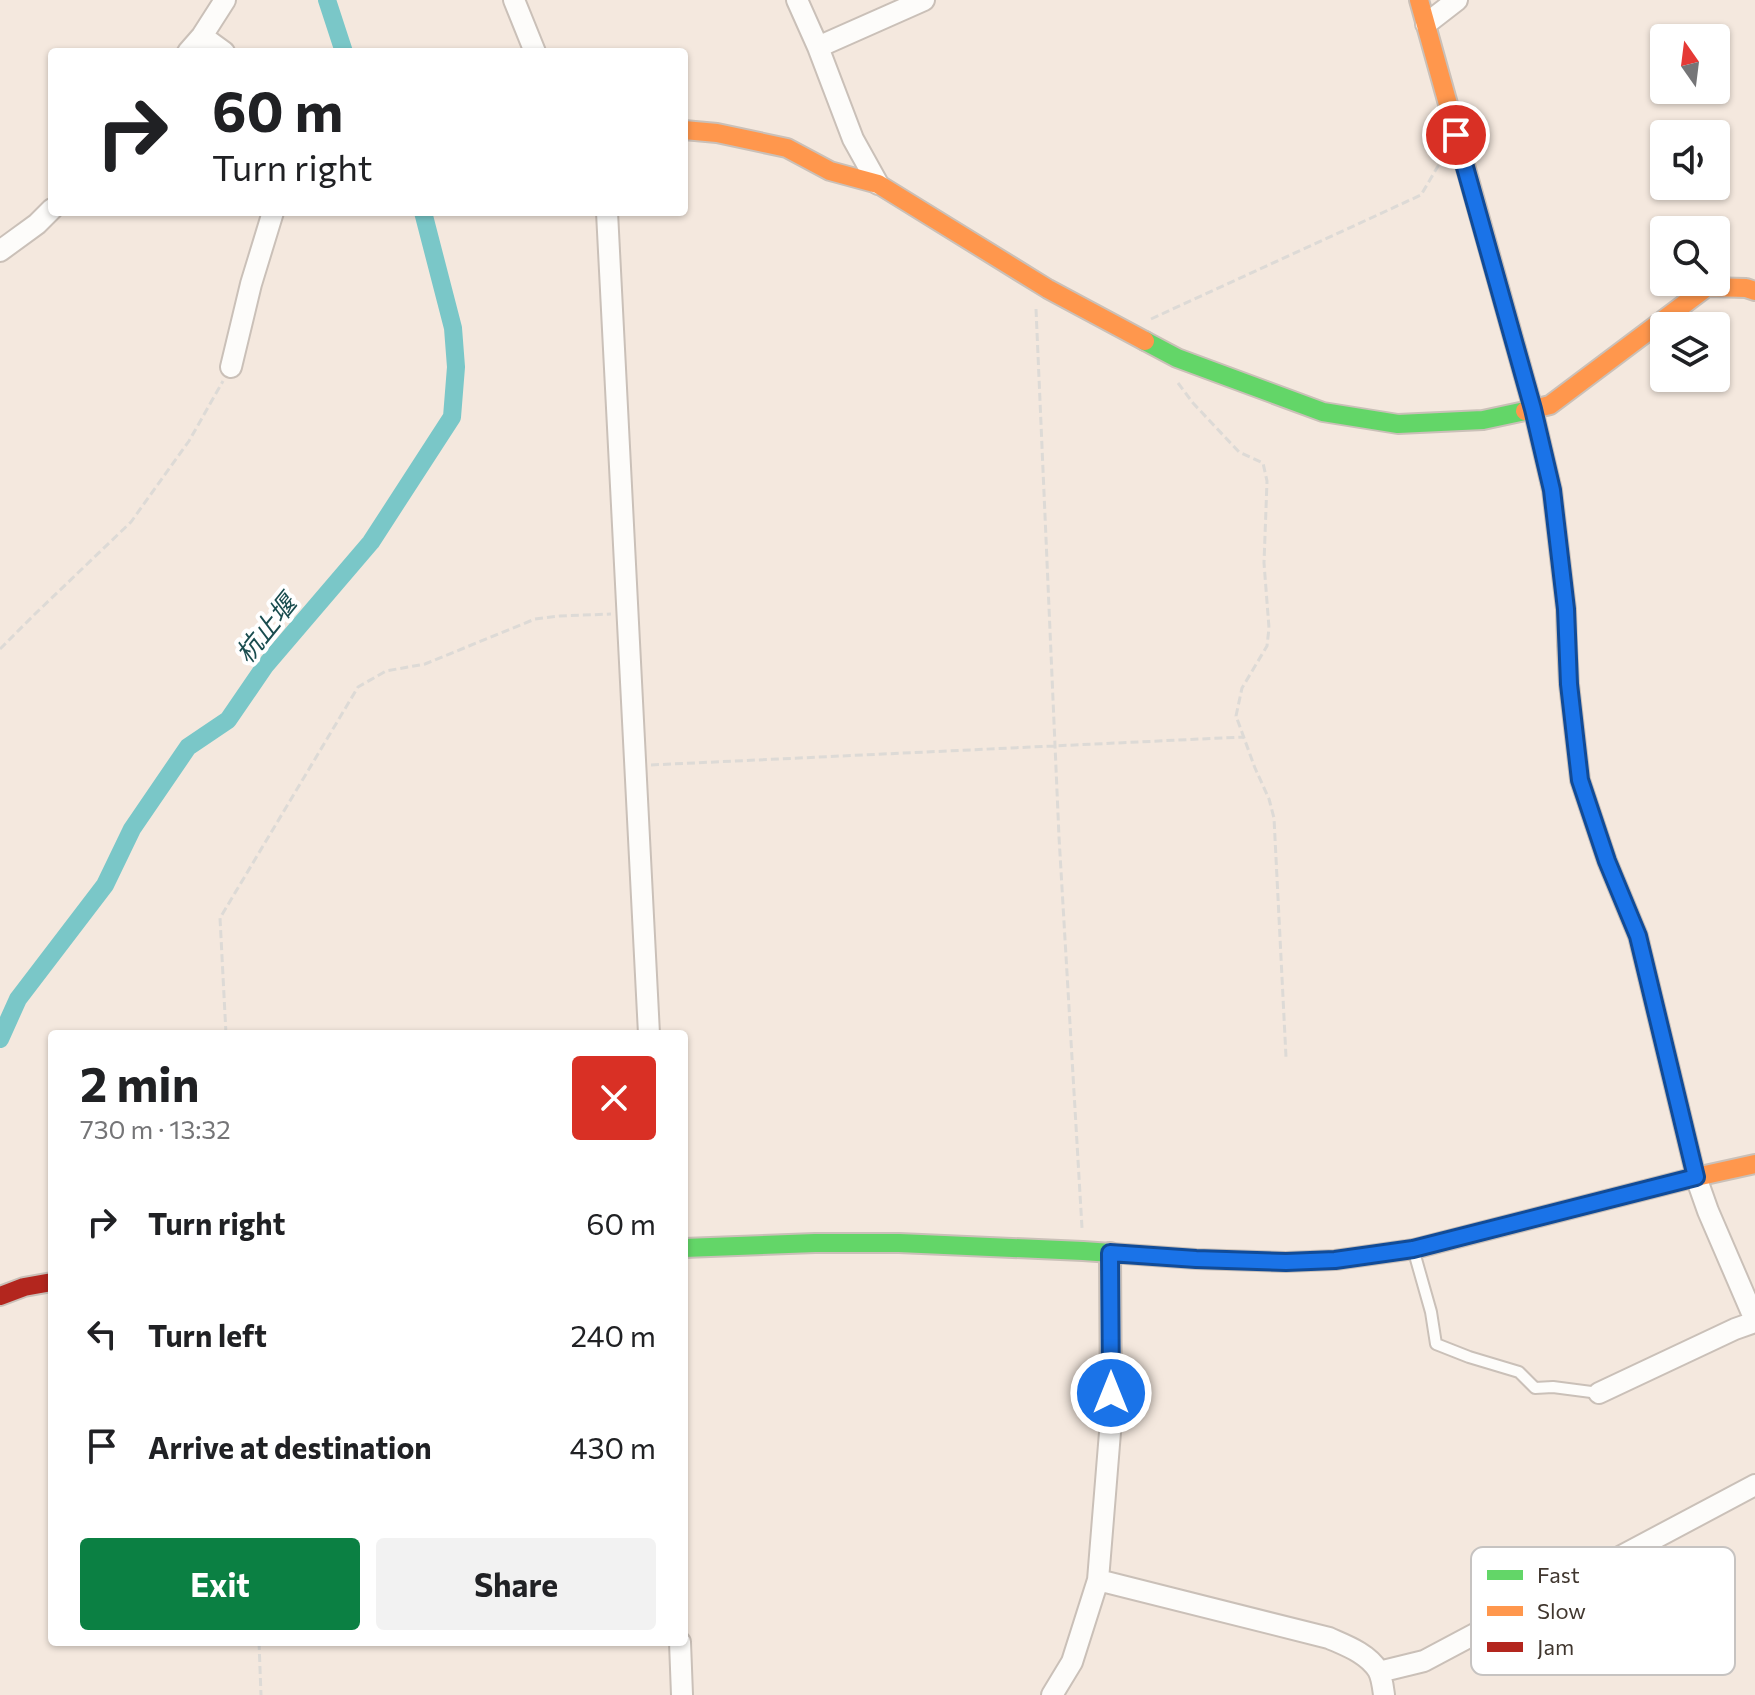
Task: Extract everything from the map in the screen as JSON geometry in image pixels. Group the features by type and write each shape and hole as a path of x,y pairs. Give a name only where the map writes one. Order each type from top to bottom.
{"street":[{"path":"195,44 225,0"},
{"path":"514,0 533,48"},
{"path":"797,0 853,139 878,184"},
{"path":"818,47 924,0"},
{"path":"1419,0 1533,409 1552,490 1566,609 1569,684 1580,780 1607,861 1638,936 1696,1177 1755,1321 1599,1393"},
{"path":"1426,24 1457,0"},
{"path":"688,130 717,133 787,148 830,171 878,184 1035,281 1177,358 1323,412 1398,424 1483,420 1550,405 1707,287 1755,291"},
{"path":"0,251 48,213"},
{"path":"231,367 272,216"},
{"path":"607,216 649,1030"},
{"path":"688,1248 885,1243 1196,1259 1335,1260 1413,1249 1755,1164"},
{"path":"1052,1695 1072,1662 1098,1580 1111,1420 1110,1253"},
{"path":"0,1296 48,1283"},
{"path":"1638,1547 1755,1485"},
{"path":"1098,1580 1329,1638 1354,1649 1369,1661 1379,1672 1384,1695"},
{"path":"1379,1672 1424,1661 1471,1636"},
{"path":"680,1646 682,1695"}],"lane":[{"path":"1413,1249 1431,1312 1436,1344 1519,1372 1535,1388 1599,1393"}],"path":[{"path":"1126,330 1421,195 1456,135"},
{"path":"1035,281 1059,837 1083,1251"},
{"path":"0,649 131,522 189,441 231,367"},
{"path":"1175,378 1193,403 1239,452 1263,463 1267,481 1264,563 1269,628 1267,646 1242,688 1236,716 1274,818 1286,1057"},
{"path":"226,1030 220,918 358,687 386,671 425,664 535,619 627,613"},
{"path":"635,766 1244,737"},
{"path":"259,1646 261,1695"}],"waterway":[{"name":"杭止堰","path":"327,0 343,48"},
{"name":"杭止堰","path":"0,1039 18,999 105,885 132,829 188,747 228,720 265,666 371,542 452,417 456,367 453,328 424,216"}],"traffic: fast":[{"path":"1145,341 1177,358 1323,412 1398,424 1483,420 1525,411"},
{"path":"1567,644 1580,780 1607,861 1638,936 1696,1177"},
{"path":"688,1248 899,1243 1286,1262 1335,1260 1414,1249"}],"traffic: slow":[{"path":"1419,0 1533,409 1552,490 1567,644"},
{"path":"688,130 717,133 787,148 830,171 878,184 1048,289 1145,341"},
{"path":"1525,411 1550,405 1707,287 1755,291"},
{"path":"1414,1249 1755,1164"}],"traffic: jam":[{"path":"0,1296 48,1283"}],"route":[{"path":"1111,1393 1110,1253 1286,1262 1335,1260 1413,1249 1696,1177 1638,936 1607,861 1580,780 1569,684 1566,609 1552,490 1533,409 1456,135"}]}
